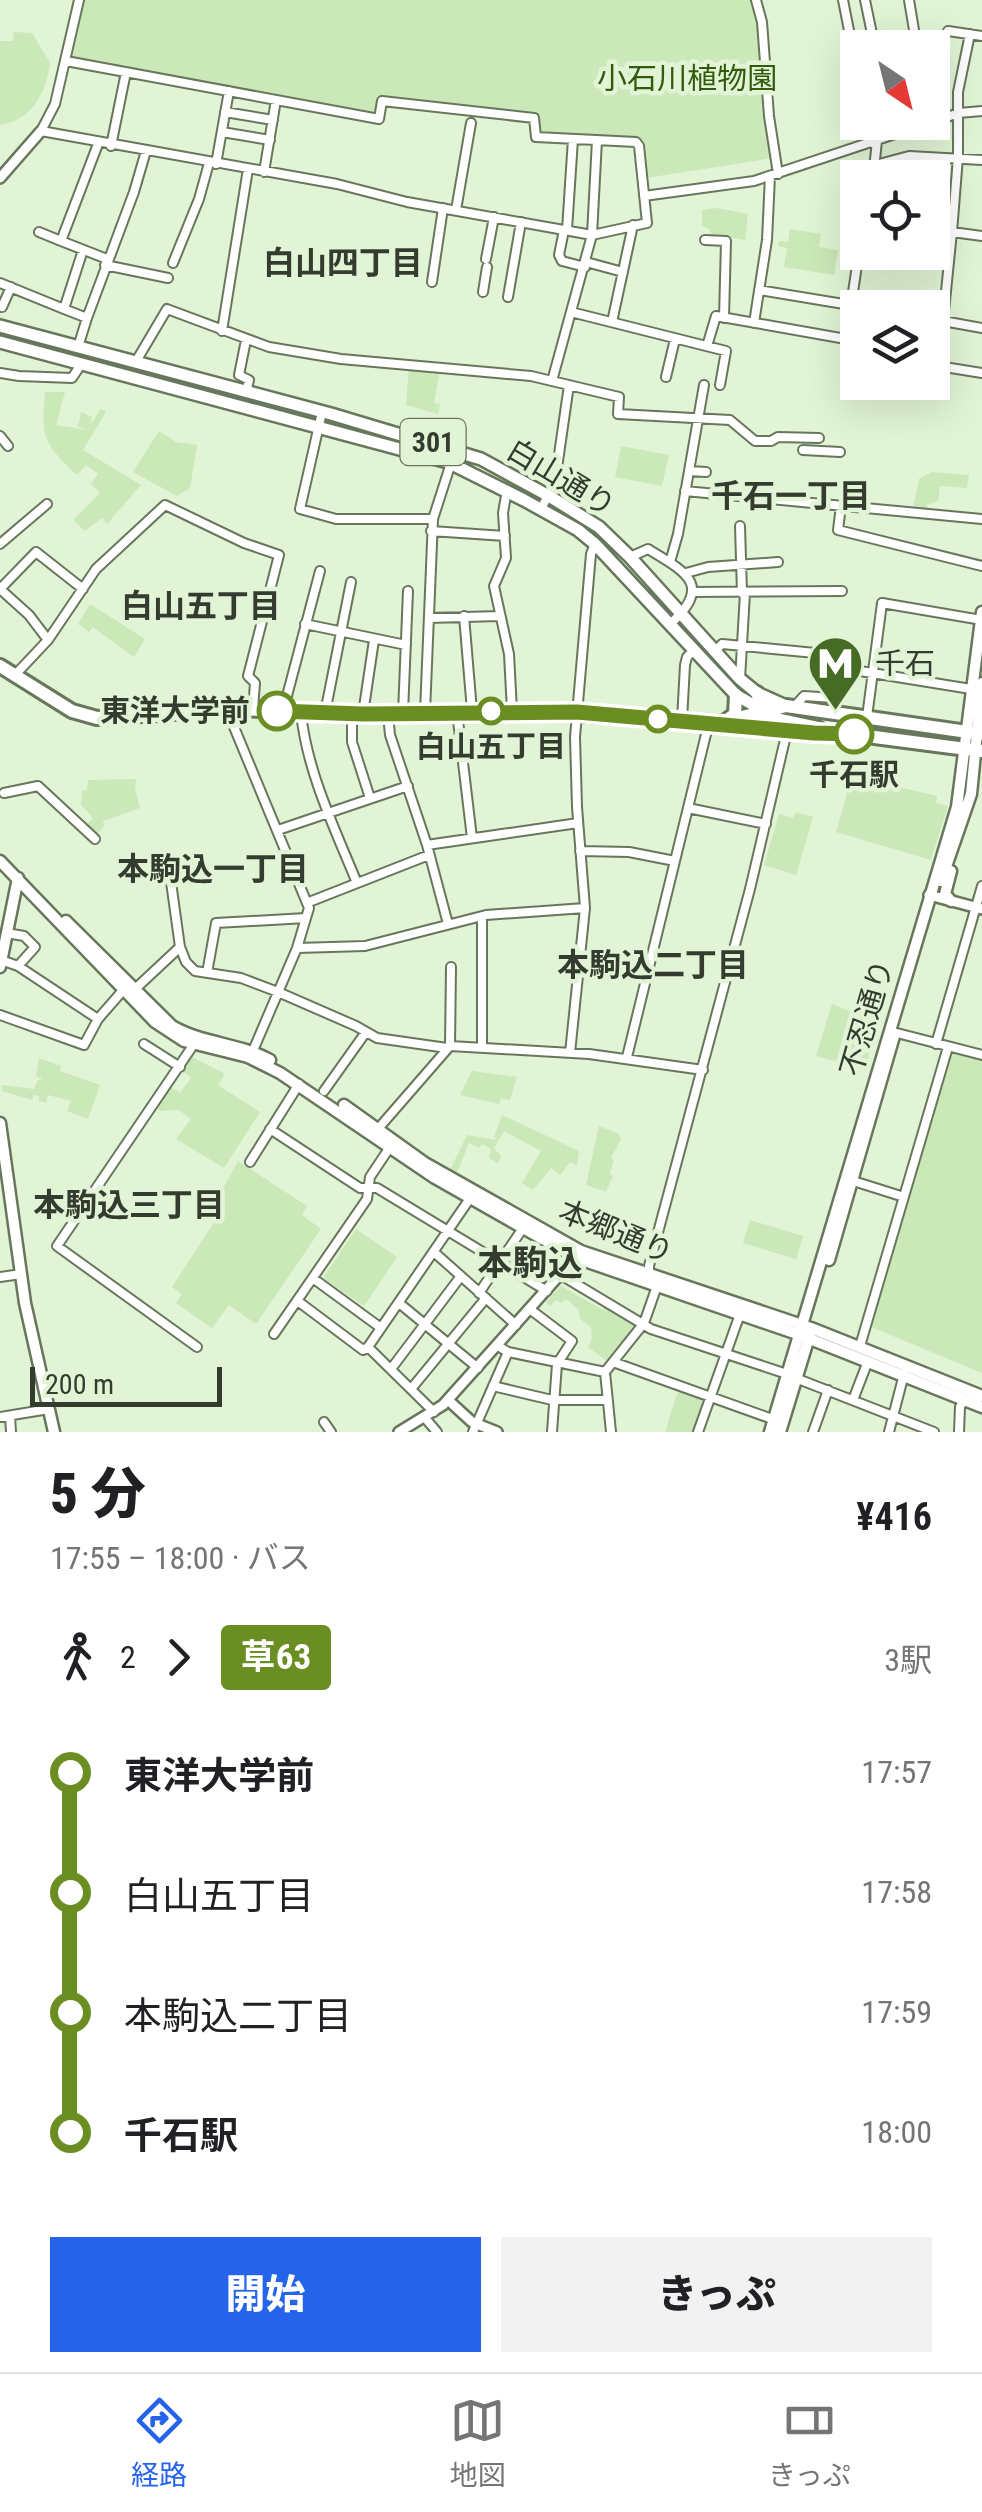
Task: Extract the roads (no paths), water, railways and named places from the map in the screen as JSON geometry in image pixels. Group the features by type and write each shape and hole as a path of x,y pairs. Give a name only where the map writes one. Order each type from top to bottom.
{"highway":[{"path":"0,666 81,716 97,718 234,709 358,714 577,712 844,733"},
{"path":"757,693 766,713"},
{"path":"716,722 735,714 736,695"},
{"path":"716,722 790,707"},
{"name":"白山通り","path":"790,707 976,732"},
{"path":"752,728 766,713"},
{"name":"白山通り","path":"844,733 975,749"}],"main road":[{"name":"白山通り","path":"0,326 318,425 350,440 450,463 507,490 595,544 736,695 795,724 844,733"},
{"name":"白山通り","path":"0,342 135,363 463,452 587,518 630,557 740,679 757,693 790,707"},
{"path":"302,421 306,407"},
{"path":"463,452 506,479 507,490"},
{"name":"不忍通り","path":"932,896 964,817 975,749 982,617"},
{"name":"不忍通り","path":"775,1428 794,1377 975,749"},
{"path":"950,901 945,891 964,817"},
{"name":"本郷通り","path":"0,852 18,876 165,1030 194,1044 255,1056 524,1228 579,1254 740,1314 860,1346 982,1396"},
{"name":"本郷通り","path":"0,862 18,876"},
{"path":"0,964 18,876"},
{"name":"本郷通り","path":"128,988 183,1032 255,1056 324,1092 390,1147 579,1254 649,1274 806,1332 982,1408"},
{"path":"0,1123 21,1274 54,1432"}],"street":[{"path":"0,178 41,131 55,104 79,0"},
{"path":"754,323 774,175 762,22 756,0"},
{"path":"843,0 849,30"},
{"path":"865,0 871,30"},
{"path":"910,0 914,30"},
{"path":"950,31 982,36"},
{"path":"943,290 958,157 958,92 970,34"},
{"path":"41,131 592,235 647,223 636,142 536,136 534,118 382,102 380,119 66,62"},
{"path":"111,146 126,72"},
{"path":"174,264 222,132 229,91"},
{"path":"264,172 276,100"},
{"path":"950,116 982,111"},
{"path":"225,112 273,120"},
{"path":"456,210 471,123"},
{"path":"222,132 270,140"},
{"path":"573,139 559,255 562,261 624,272"},
{"path":"552,381 592,235 597,140"},
{"path":"644,196 774,175 881,140"},
{"path":"875,142 875,160"},
{"path":"61,241 98,144"},
{"path":"0,372 72,378 106,262 146,152"},
{"path":"892,160 909,156 982,160"},
{"path":"222,331 248,169"},
{"path":"432,282 443,208"},
{"path":"483,292 494,217"},
{"path":"508,297 520,222"},
{"path":"612,322 632,226"},
{"path":"39,232 106,262 168,278"},
{"path":"952,232 982,236"},
{"path":"705,240 726,241 724,318"},
{"path":"64,309 82,250"},
{"path":"0,283 88,318"},
{"path":"2,307 11,288"},
{"path":"758,290 840,302"},
{"path":"135,363 167,309 246,340 316,356 502,372 619,398 618,414 730,420 755,441 819,438"},
{"path":"572,312 726,352 720,384"},
{"path":"706,346 716,316 840,338"},
{"path":"950,322 982,328"},
{"path":"666,377 676,339"},
{"path":"246,340 239,375 249,380 246,392"},
{"path":"950,368 982,373"},
{"path":"670,562 704,384"},
{"path":"541,509 556,482 569,385"},
{"path":"322,412 300,508 336,519 433,519"},
{"path":"0,436 8,446"},
{"path":"803,450 840,452"},
{"path":"425,712 431,531 450,463"},
{"path":"689,471 706,472"},
{"path":"507,490 503,513 506,558 494,586 509,654 512,711"},
{"path":"684,491 982,519"},
{"path":"0,544 47,504"},
{"path":"15,675 48,640 96,569 162,505 280,555 248,676 255,684 253,710"},
{"path":"841,506 838,530 982,566"},
{"path":"740,526 744,594 740,679"},
{"path":"431,531 505,536"},
{"path":"570,1053 585,908 578,823 577,712 595,544"},
{"path":"630,557 646,549 686,573 692,592 688,608 669,624"},
{"path":"48,640 29,615 0,589 36,552 82,589"},
{"path":"686,573 778,562"},
{"path":"283,711 320,570"},
{"path":"325,713 351,582"},
{"path":"403,713 408,591"},
{"path":"692,592 842,591"},
{"path":"867,717 882,603 982,617"},
{"path":"464,616 472,712"},
{"path":"429,618 500,616"},
{"path":"305,624 406,645"},
{"path":"370,798 352,742 374,640"},
{"path":"716,650 722,644 836,655 834,698 804,696 790,707"},
{"path":"682,720 685,665 693,651"},
{"path":"835,666 979,688"},
{"path":"234,709 234,727 308,902 296,948 255,1056"},
{"path":"457,712 472,838"},
{"path":"302,713 304,736 328,811 357,882"},
{"path":"388,714 390,735 448,924"},
{"path":"626,1058 688,808 716,722"},
{"path":"612,1432 605,1372 644,1323 657,1286 649,1274 787,731"},
{"path":"4,793 38,786 95,840"},
{"path":"278,830 408,786"},
{"path":"688,808 766,824"},
{"path":"308,902 428,850 472,838 578,823"},
{"path":"580,851 629,852 675,861"},
{"path":"172,882 180,947 186,962 195,970 240,978 397,1043 570,1053 703,1070"},
{"path":"936,1044 979,908 982,886"},
{"path":"932,896 979,908"},
{"path":"296,948 365,946 482,917 585,908"},
{"path":"482,917 482,1046"},
{"path":"207,974 216,923 306,918"},
{"path":"6,933 24,936 35,946 18,966"},
{"path":"0,1015 84,1045 98,1019 128,988 180,947"},
{"path":"0,964 18,966 98,1019"},
{"path":"375,1132 448,1047 451,967"},
{"path":"324,1092 366,1032"},
{"path":"891,1032 982,1056"},
{"path":"144,1044 180,1067"},
{"path":"194,1044 57,1246 197,1347"},
{"path":"860,1346 948,1047"},
{"path":"250,1162 299,1084"},
{"path":"270,1128 360,1188 377,1188 547,1290"},
{"path":"274,1334 367,1200 370,1178 390,1147"},
{"path":"849,1180 904,1197"},
{"path":"298,1302 363,1350 368,1347 473,1195"},
{"path":"411,1389 482,1295 524,1228"},
{"path":"434,1253 516,1326"},
{"path":"404,1431 448,1400 579,1254"},
{"path":"0,1277 21,1274"},
{"path":"561,1275 651,1329 794,1377 934,1432"},
{"path":"391,1368 461,1276"},
{"path":"314,1279 381,1328"},
{"path":"399,1303 478,1368"},
{"path":"530,1310 572,1341 556,1364 552,1432"},
{"path":"698,1432 740,1314"},
{"path":"498,1346 556,1364 605,1372"},
{"path":"368,1347 411,1389 437,1432"},
{"path":"475,1428 508,1352"},
{"path":"853,1400 868,1361"},
{"path":"612,1362 710,1398 775,1428"},
{"path":"890,1432 904,1374"},
{"path":"493,1386 552,1400 608,1400"},
{"path":"814,1432 828,1390"},
{"path":"958,1432 964,1399"},
{"path":"448,1400 475,1428 497,1432"},
{"path":"0,1417 49,1409"},
{"path":"10,1416 11,1432"},
{"path":"324,1422 331,1432"}],"place":[{"name":"東洋大学前","path":"277,711"},
{"name":"白山五丁目","path":"491,711"},
{"name":"千石","path":"836,713"},
{"name":"千石駅","path":"854,734"}],"district":[{"name":"白山四丁目","path":"343,263"},
{"name":"千石一丁目","path":"791,496"},
{"name":"白山五丁目","path":"201,606"},
{"name":"本駒込一丁目","path":"213,869"},
{"name":"本駒込二丁目","path":"653,965"},
{"name":"本駒込三丁目","path":"129,1205"},
{"name":"本駒込","path":"530,1263"}],"park label":[{"name":"小石川植物園","path":"687,79"}]}
